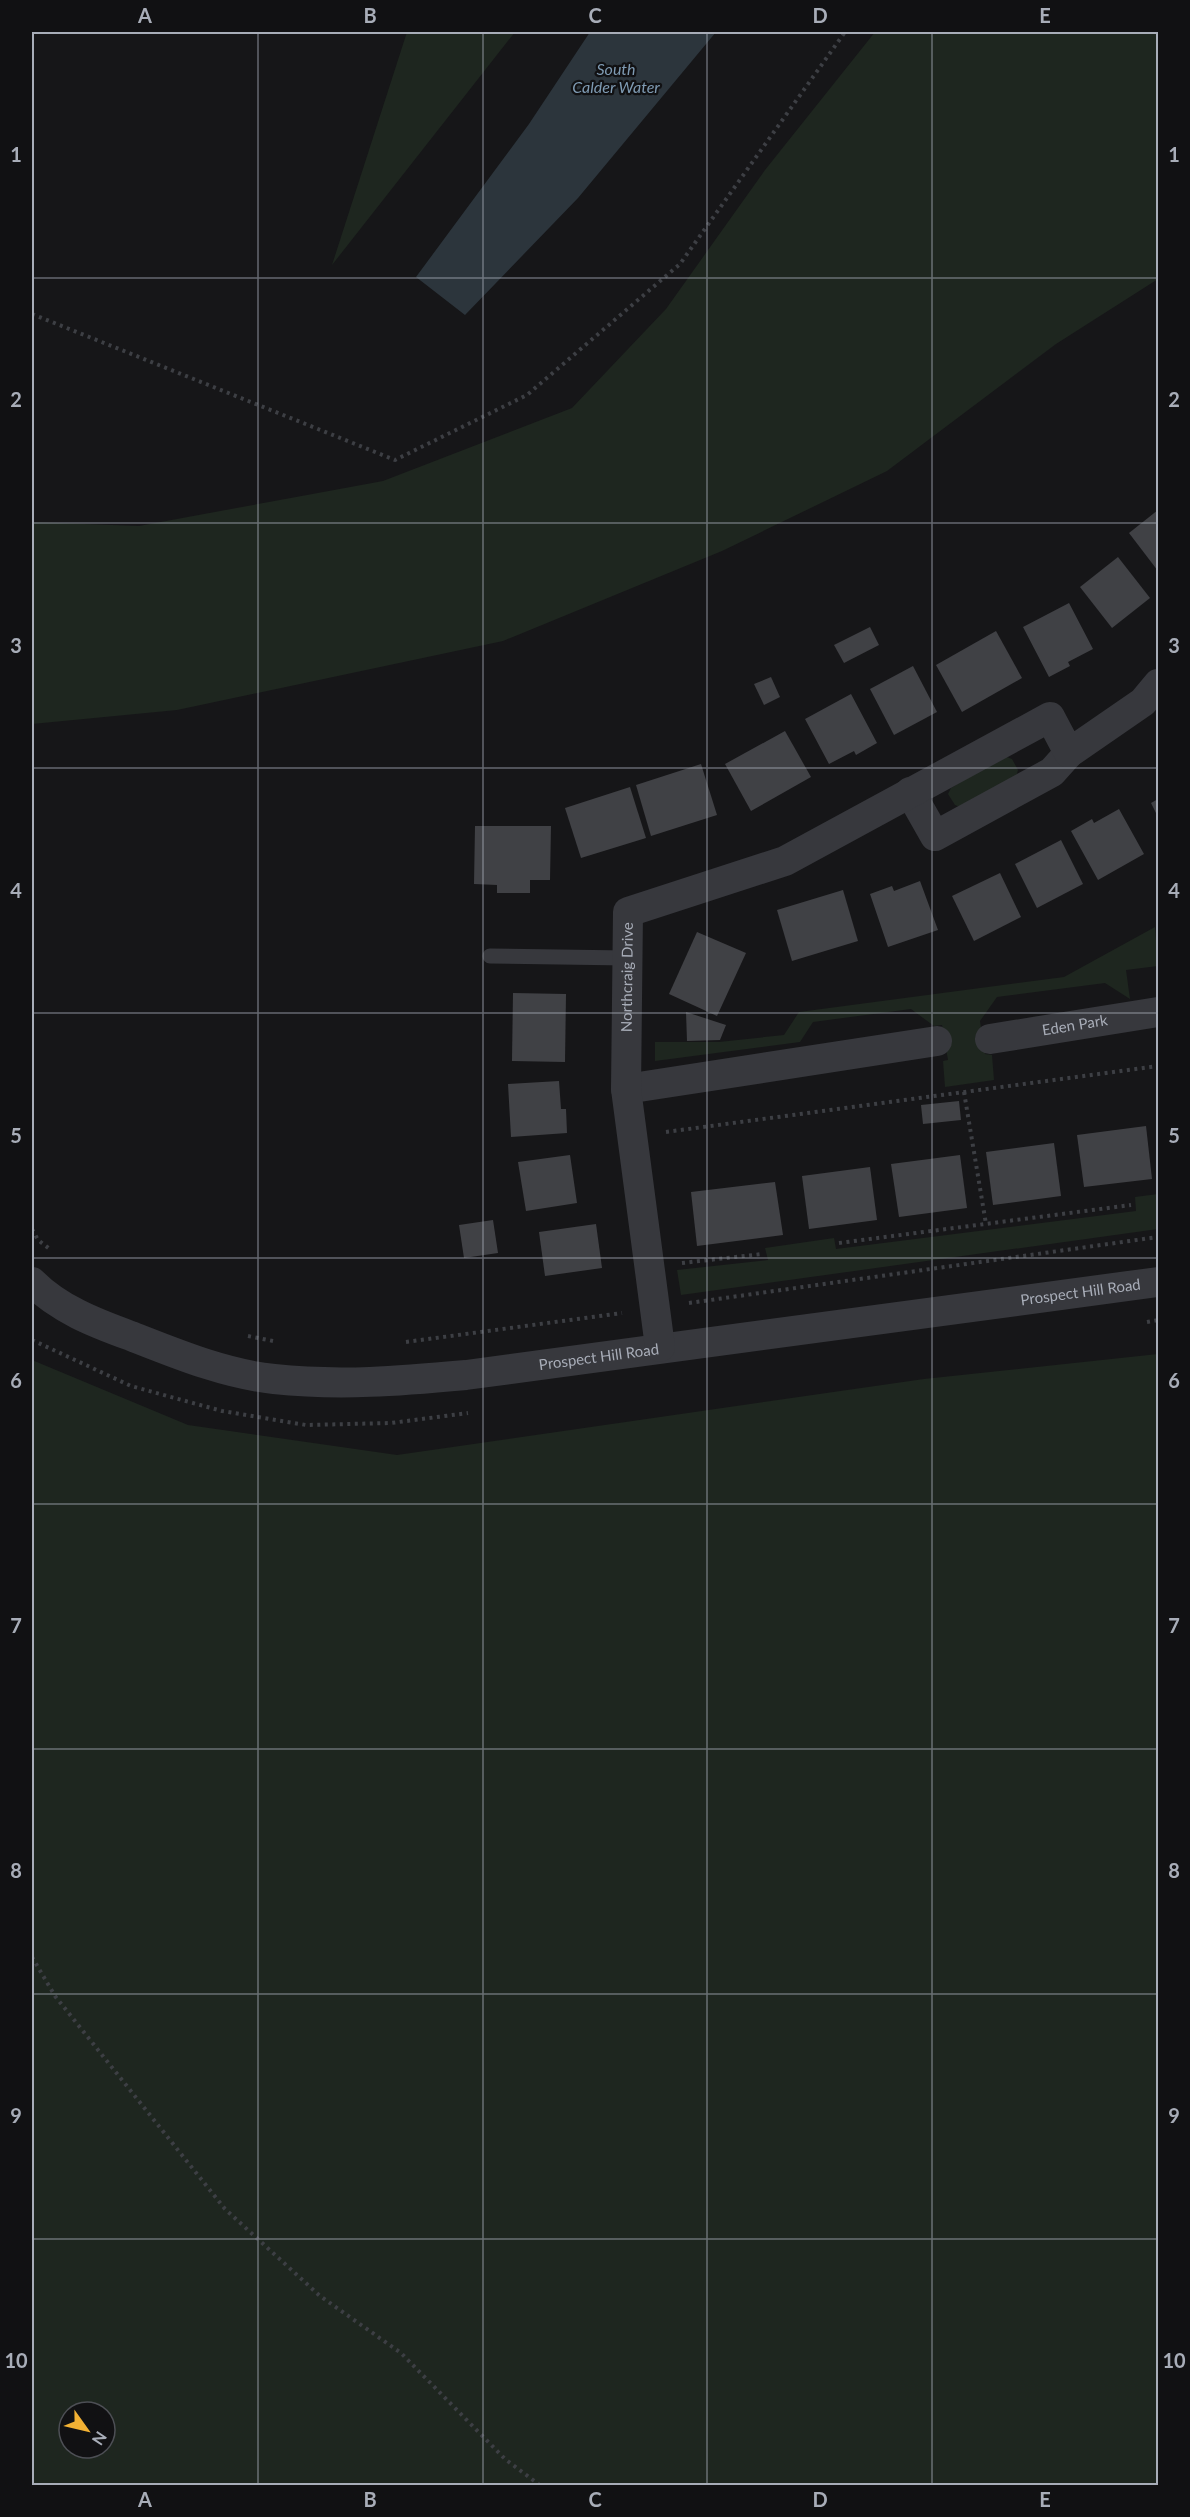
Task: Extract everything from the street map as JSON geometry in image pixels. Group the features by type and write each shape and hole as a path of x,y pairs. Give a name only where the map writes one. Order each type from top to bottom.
{"street":[{"path":"910,792 936,836 1052,772 1070,753 1143,702 1158,684"},
{"name":"Northcraig Drive","path":"660,1347 626,1089 628,912 785,861 1050,717 1070,753"},
{"name":"Eden Park","path":"990,1039 1158,1012"},
{"path":"626,1089 937,1041"},
{"name":"Prospect Hill Road","path":"37,1293 100,1325 194,1361 273,1379 372,1384 466,1375 660,1347 1158,1282"}],"lane":[{"path":"490,956 627,958"}],"path":[{"path":"32,314 395,459 527,395 680,264 845,32"},
{"path":"632,1136 1158,1066"},
{"path":"964,1092 986,1224"},
{"path":"839,1243 1131,1205"},
{"path":"32,1229 38,1240 57,1255"},
{"path":"404,1342 1158,1237"},
{"path":"32,1244 38,1240"},
{"path":"649,1267 762,1254"},
{"path":"239,1335 284,1342"},
{"path":"32,1957 55,1996 225,2209 320,2296 401,2353 505,2459 541,2486"}],"shaded area":[{"path":"407,32 515,32 332,265"},
{"path":"875,32 1158,32 1158,279 1056,344 887,471 722,551 503,641 177,710 32,724 32,522 139,526 383,481 572,408 666,309 765,170"},
{"path":"1004,756 1012,759 1018,770 1016,777 960,807 955,805 948,794 951,788"},
{"path":"1155,927 1158,966 1126,970 1130,999 1105,983 997,997 980,1021 985,1054 992,1055 994,1080 945,1087 943,1061 948,1060 942,1025 934,1026 911,1009 813,1022 800,1042 655,1061 655,1042 719,1042 784,1035 799,1012 1064,977"},
{"path":"1158,1194 1158,1229 681,1295 677,1270 768,1260 765,1248 834,1238 836,1249 1136,1211 1135,1197"},
{"path":"1158,1354 1158,2485 32,2485 32,1360 188,1425 397,1455 924,1379"}],"water":[{"name":"South Calder Water","path":"590,32 716,32 578,198 465,315 416,277 529,124"}],"building":[{"path":"1158,510 1158,571 1129,533"},
{"path":"1118,557 1150,598 1112,628 1080,587"},
{"path":"1069,603 1093,649 1068,662 1070,666 1049,677 1023,627"},
{"path":"870,627 879,645 844,663 834,645"},
{"path":"996,631 1022,678 962,712 936,665"},
{"path":"913,666 937,712 894,735 870,689"},
{"path":"771,677 780,697 764,705 754,684"},
{"path":"851,694 877,743 856,755 854,751 829,764 805,719"},
{"path":"785,731 811,777 751,811 725,764"},
{"path":"701,764 717,815 651,836 636,785"},
{"path":"630,787 646,838 581,858 565,808"},
{"path":"1158,799 1158,817 1151,803"},
{"path":"1119,809 1144,854 1098,880 1071,831 1092,819 1094,823"},
{"path":"475,826 551,826 550,880 530,880 530,893 497,893 497,885 474,884"},
{"path":"1061,840 1083,884 1037,908 1015,864"},
{"path":"1000,873 1021,917 974,941 952,896"},
{"path":"920,881 938,930 888,947 870,894 892,886 894,891"},
{"path":"843,890 858,941 792,961 777,910"},
{"path":"697,932 746,953 717,1016 669,994"},
{"path":"513,993 566,994 565,1062 512,1061"},
{"path":"686,1012 726,1025 720,1040 687,1041"},
{"path":"559,1081 561,1109 566,1109 567,1133 511,1137 508,1084"},
{"path":"959,1101 961,1120 923,1124 921,1105"},
{"path":"1146,1126 1152,1179 1084,1187 1077,1135"},
{"path":"1054,1143 1061,1196 993,1205 986,1152"},
{"path":"570,1155 577,1203 526,1211 518,1162"},
{"path":"960,1155 967,1208 899,1217 891,1164"},
{"path":"870,1167 877,1220 809,1229 802,1176"},
{"path":"775,1182 783,1235 697,1246 691,1192"},
{"path":"493,1220 498,1253 464,1258 459,1225"},
{"path":"596,1224 602,1268 545,1276 539,1232"}]}
